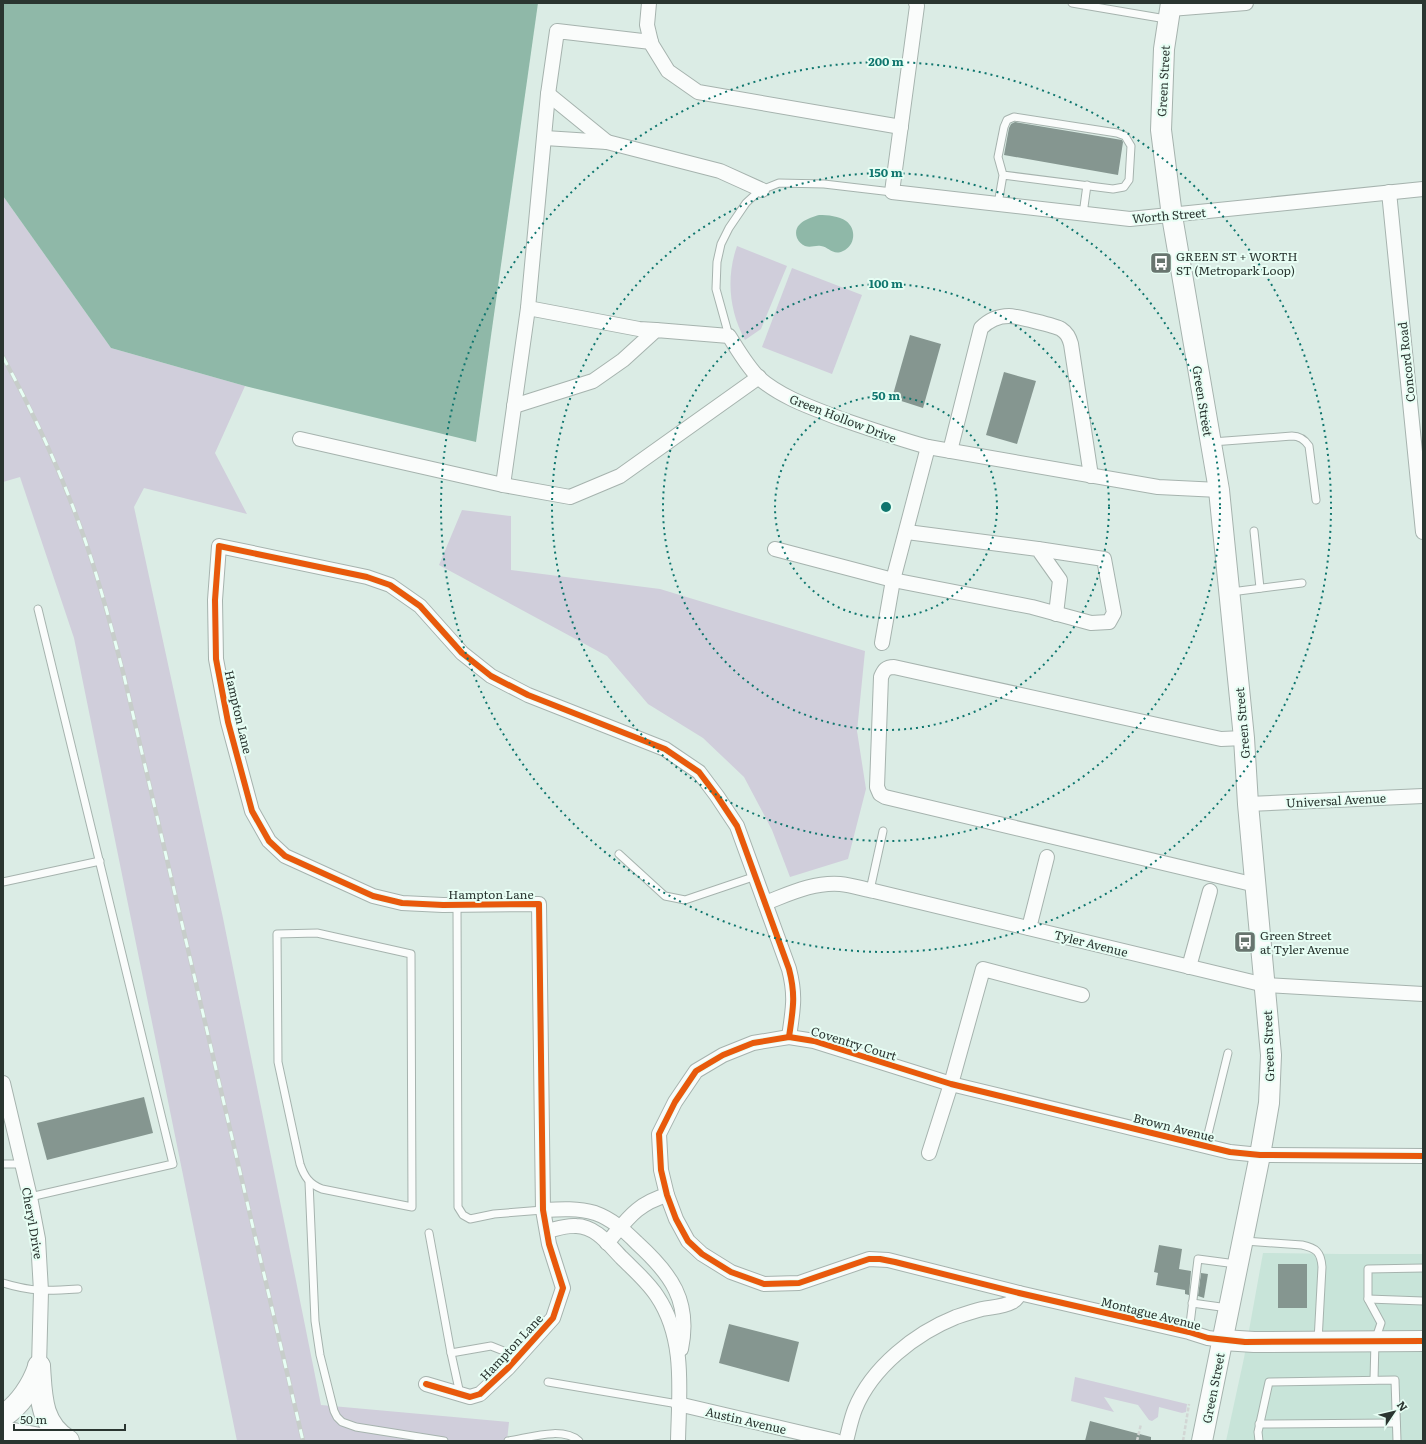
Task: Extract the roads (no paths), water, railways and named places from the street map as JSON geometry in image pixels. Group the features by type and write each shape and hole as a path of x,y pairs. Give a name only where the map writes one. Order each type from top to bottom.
{"highway":[{"path":"3,1416 14,1407 25,1393 34,1379 39,1366"},
{"path":"39,1366 41,1400 45,1415 53,1428 68,1441"},
{"path":"3,1432 50,1441"}],"street":[{"path":"649,3 647,25 652,45 668,72 698,92 901,127"},
{"path":"892,192 917,6 916,3"},
{"path":"1170,10 1246,3"},
{"name":"Green Street","path":"1170,10 1164,49 1160,130 1172,216 1219,490 1244,738 1248,804 1271,1055 1269,1104 1260,1155 1202,1441"},
{"path":"503,485 528,308 548,94 557,31 651,42"},
{"path":"548,94 607,142"},
{"path":"545,138 607,142 720,171 762,190"},
{"name":"Worth Street","path":"892,192 1130,219 1172,216 1423,189"},
{"name":"Concord Road","path":"1389,192 1423,532"},
{"path":"528,308 639,329 729,336"},
{"path":"950,451 981,328 988,321 997,317 1009,316 1059,328 1068,335 1071,344 1091,476"},
{"path":"514,406 593,381 623,360 656,330"},
{"name":"Green Hollow Drive","path":"729,336 742,356 759,377 782,395 894,438 928,447 1158,487 1219,490"},
{"path":"300,438 503,485 570,496 620,476 759,377"},
{"path":"882,643 893,580 907,532 928,447"},
{"path":"775,549 893,580 1032,607 1091,623 1109,622 1114,613 1104,559 907,532"},
{"name":"Hampton Lane","path":"426,1384 470,1398 480,1394 518,1357 553,1318 563,1288 546,1231 543,1210 539,904 457,905 402,903 373,896 285,856 269,840 252,811 228,722 216,659 215,600 219,546 367,577 390,585 420,606 462,653 491,676 528,695 665,750 699,772 718,796 737,826 789,968 793,986 794,1004 789,1037"},
{"path":"1038,549 1060,580 1056,614"},
{"path":"1244,738 1221,739 894,666 888,667 884,670 881,677 877,787 880,794 885,797 1256,886"},
{"name":"Universal Avenue","path":"1248,804 1423,796"},
{"path":"1029,928 1047,857"},
{"name":"Tyler Avenue","path":"765,904 800,890 822,884 841,884 1265,985 1423,994"},
{"path":"1189,967 1210,891"},
{"path":"929,1153 951,1084 982,969 1082,996"},
{"name":"Coventry Court","path":"880,1259 852,1264 799,1283 764,1284 731,1272 688,1241 681,1230 671,1208 661,1170 659,1134 675,1102 696,1071 723,1055 752,1043 789,1037 814,1041 925,1076"},
{"name":"Brown Avenue","path":"925,1076 951,1084 1230,1152 1260,1155 1423,1156"},
{"name":"Cheryl Drive","path":"3,1083 30,1197 38,1239 41,1291 39,1366"},
{"path":"607,1243 639,1208 657,1198 667,1195"},
{"path":"543,1210 586,1211 606,1218 621,1228 656,1260 666,1273 678,1297 683,1314 683,1338 679,1358 678,1441"},
{"path":"546,1231 571,1226 584,1226 596,1233 607,1243 649,1286 661,1303 670,1320 679,1358"},
{"name":"Montague Avenue","path":"880,1259 1189,1332 1208,1338 1245,1342 1423,1341"},
{"path":"649,1286 666,1273"},
{"path":"846,1441 852,1418 860,1398 880,1371 898,1352 919,1336 943,1323 969,1313 1009,1304 1017,1298 1019,1293"},
{"name":"Austin Avenue","path":"678,1404 836,1441"}],"lane":[{"path":"1072,3 1170,10"},
{"path":"998,204 1003,175 998,157 1004,127 1007,120 1014,117 1117,133 1125,136 1130,146 1129,180 1124,187 1113,189 1003,175"},
{"path":"729,336 716,289 717,262 721,244 729,228 746,203 762,190 779,183 824,184 892,192"},
{"path":"1083,214 1087,185"},
{"path":"1210,442 1292,436 1301,439 1309,446 1316,500"},
{"path":"1254,531 1260,588"},
{"path":"1229,592 1302,583"},
{"path":"30,1197 173,1164 38,609"},
{"path":"870,890 883,831"},
{"path":"619,854 665,896 685,900 756,876"},
{"path":"3,882 100,861"},
{"path":"457,905 458,1207 463,1215 470,1219 494,1214 543,1210"},
{"path":"309,1182 322,1189 412,1207 412,954 317,933 277,934 278,1062 300,1164 309,1182 316,1333 330,1398 337,1418 348,1425 356,1427 444,1441"},
{"path":"1205,1146 1228,1053"},
{"path":"3,1164 22,1163"},
{"path":"429,1233 460,1394"},
{"path":"1243,1240 1302,1245 1310,1247 1317,1252 1321,1258 1322,1267 1318,1342"},
{"path":"1189,1332 1198,1259 1238,1264"},
{"path":"1374,1380 1375,1341 1381,1323 1368,1299 1368,1269 1423,1268"},
{"path":"3,1283 20,1288 41,1291 78,1289"},
{"path":"1368,1299 1423,1301"},
{"path":"1192,1303 1229,1308"},
{"path":"451,1353 491,1346 518,1357"},
{"path":"1260,1441 1258,1432 1259,1424 1269,1382 1395,1380 1397,1441"},
{"path":"548,1382 678,1404"},
{"path":"1259,1424 1396,1423"},
{"path":"508,1441 554,1433 569,1434 579,1441"}],"railway":[{"path":"3,357 28,404 70,500 88,549 107,612 124,676 303,1441"}],"place":[{"name":"GREEN ST + WORTH ST (Metropark Loop)","path":"1161,263"},
{"name":"Green Street at Tyler Avenue","path":"1245,942"}]}
